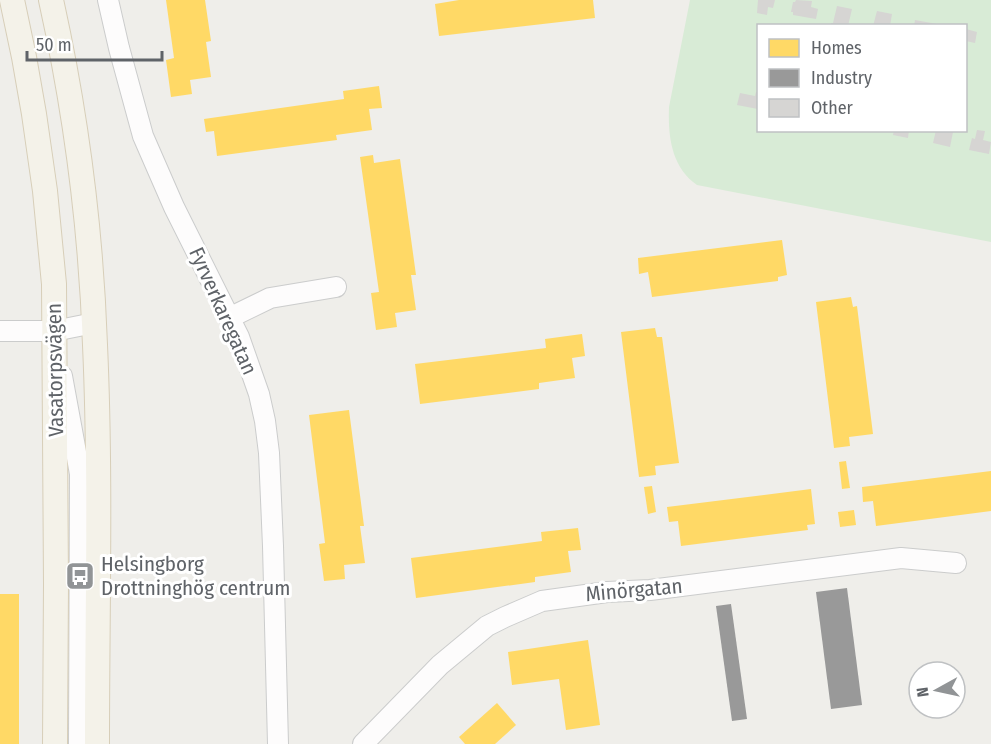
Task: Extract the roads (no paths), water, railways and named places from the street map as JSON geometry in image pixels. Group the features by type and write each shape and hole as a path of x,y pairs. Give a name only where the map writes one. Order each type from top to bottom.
{"main road":[{"name":"Vasatorpsvägen","path":"12,0 28,80 45,192 54,284 57,640 55,744"},
{"name":"Vasatorpsvägen","path":"51,0 63,51 74,120 86,222 94,323 98,476 97,744"}],"street":[{"name":"Fyrverkaregatan","path":"108,0 143,136 174,207 230,318 259,394 267,434 273,546 278,744"},
{"path":"230,318 270,298 336,287"},
{"path":"0,331 54,331 94,323"},
{"path":"54,331 80,474 79,744"},
{"path":"80,560 98,476"},
{"name":"Minörgatan","path":"363,744 440,665 487,627 542,602 607,592 650,590 902,558 956,563"}],"place":[{"name":"Helsingborg Drottninghög centrum","path":"80,576"}]}
